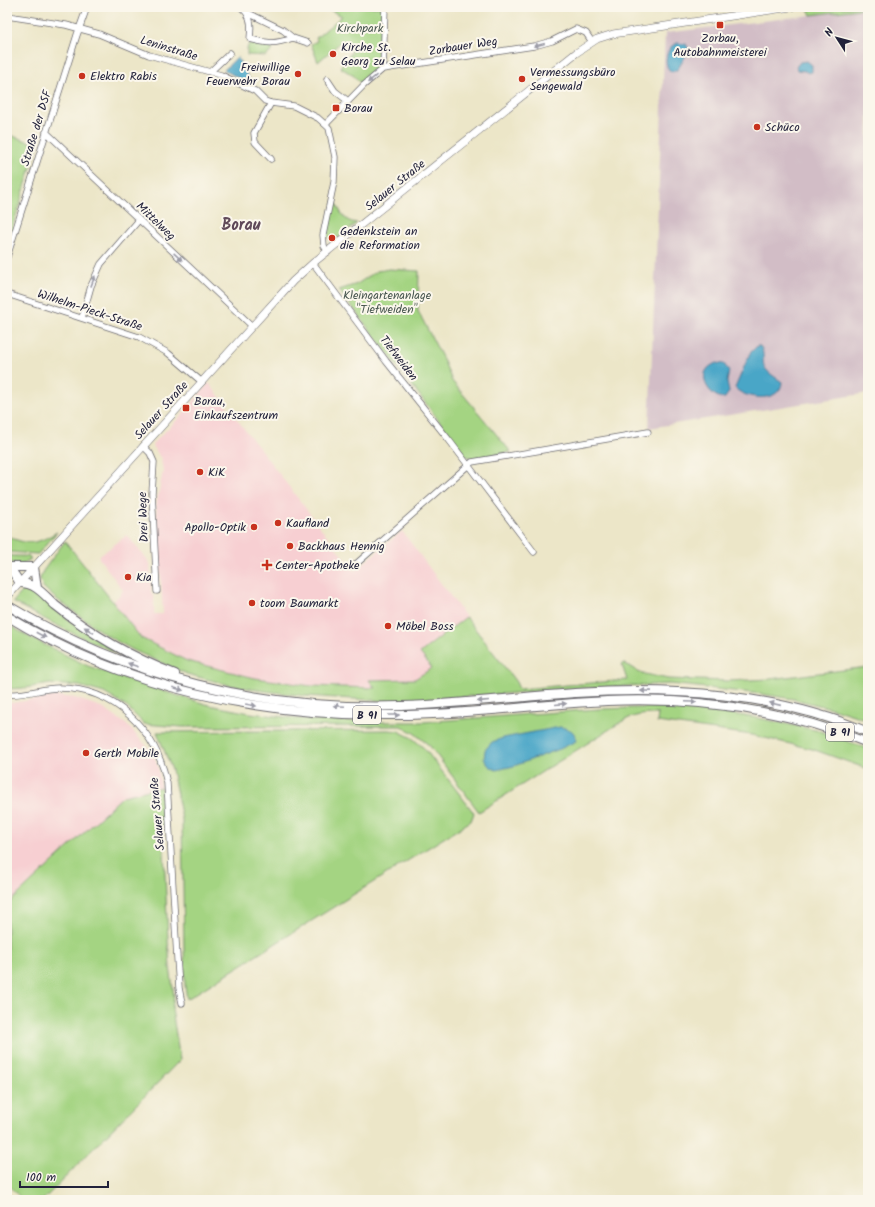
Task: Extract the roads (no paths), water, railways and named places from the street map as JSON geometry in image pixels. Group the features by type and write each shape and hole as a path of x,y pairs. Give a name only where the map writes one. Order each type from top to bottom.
{"highway":[{"path":"8,566 34,567 37,588"},
{"path":"8,566 20,583 28,584 37,588 67,614 106,641 156,666 189,678 196,685"},
{"name":"B 91","path":"7,605 48,628 103,654 134,666 196,685 300,703 401,706 606,692 641,691 703,694 755,699 813,713 850,724 868,732"},
{"name":"B 91","path":"7,616 69,649 130,674 192,693 267,708 332,715 400,716 608,701 696,702 728,705 810,722 868,742"}],"main road":[{"name":"Selauer Straße","path":"9,594 286,289 313,264 576,53 592,42 606,36 622,32 791,7"}],"street":[{"name":"Straße der DSF","path":"7,257 79,28 87,7"},
{"path":"241,7 250,17 250,39 271,44 293,38"},
{"path":"328,252 324,246 323,235 334,182 336,164 335,149 331,134 326,124 364,85 383,69 385,7"},
{"path":"246,12 283,30 293,38 308,43"},
{"name":"Leninstraße","path":"7,16 79,28 99,34 149,55 211,71 255,91 265,101 294,106 310,113 326,124"},
{"name":"Zorbauer Weg","path":"383,69 534,46 552,41 576,29 586,33 592,42"},
{"path":"211,71 230,52"},
{"path":"327,79 335,91 348,101"},
{"path":"271,103 254,133 255,142 271,159"},
{"name":"Mittelweg","path":"46,132 252,326"},
{"path":"82,318 90,286 101,264 139,220"},
{"name":"Tiefweiden","path":"313,264 534,552"},
{"name":"Wilhelm-Pieck-Straße","path":"7,294 131,334 149,342 168,353 202,382"},
{"path":"356,564 472,462 648,432"},
{"name":"Drei Wege","path":"143,446 152,456 154,465 152,493 157,591"},
{"name":"Selauer Straße","path":"7,694 22,694 59,688 92,694 112,703 128,714 143,729 152,742 163,764 167,784 177,966 182,1002"}],"water":[{"path":"678,43 686,44 689,50 678,69 672,72 668,68 666,58 671,47"},
{"path":"237,57 250,80 248,83 224,70"},
{"path":"807,61 812,65 812,72 808,73 797,70 796,67 800,62"},
{"path":"757,346 760,346 762,351 763,363 766,369 782,382 780,389 770,396 754,397 740,392 735,388 750,353"},
{"path":"716,363 724,364 729,371 727,382 729,392 725,398 716,396 706,385 705,375 707,370 710,366"},
{"path":"560,727 567,728 573,732 576,741 560,749 514,766 496,770 489,766 484,759 485,750 492,742 503,738"}],"place":[{"name":"Zorbau, Autobahnmeisterei","path":"720,25"},
{"name":"Kirche St. Georg zu Selau","path":"333,54"},
{"name":"Freiwillige Feuerwehr Borau","path":"298,74"},
{"name":"Elektro Rabis","path":"82,76"},
{"name":"Vermessungsbüro Sengewald","path":"522,79"},
{"name":"Borau","path":"336,108"},
{"name":"Schüco","path":"757,127"},
{"name":"Gedenkstein an die Reformation","path":"332,238"},
{"name":"Borau, Einkaufszentrum","path":"186,408"},
{"name":"KiK","path":"200,472"},
{"name":"Kaufland","path":"278,523"},
{"name":"Apollo-Optik","path":"254,527"},
{"name":"Backhaus Hennig","path":"290,546"},
{"name":"Center-Apotheke","path":"267,565"},
{"name":"Kia","path":"128,577"},
{"name":"toom Baumarkt","path":"252,603"},
{"name":"Möbel Boss","path":"388,626"},
{"name":"Gerth Mobile","path":"86,753"}],"district":[{"name":"Borau","path":"241,224"}],"park label":[{"name":"Kirchpark","path":"360,28"},
{"name":"Kleingartenanlage \"Tiefweiden\"","path":"387,302"}]}
